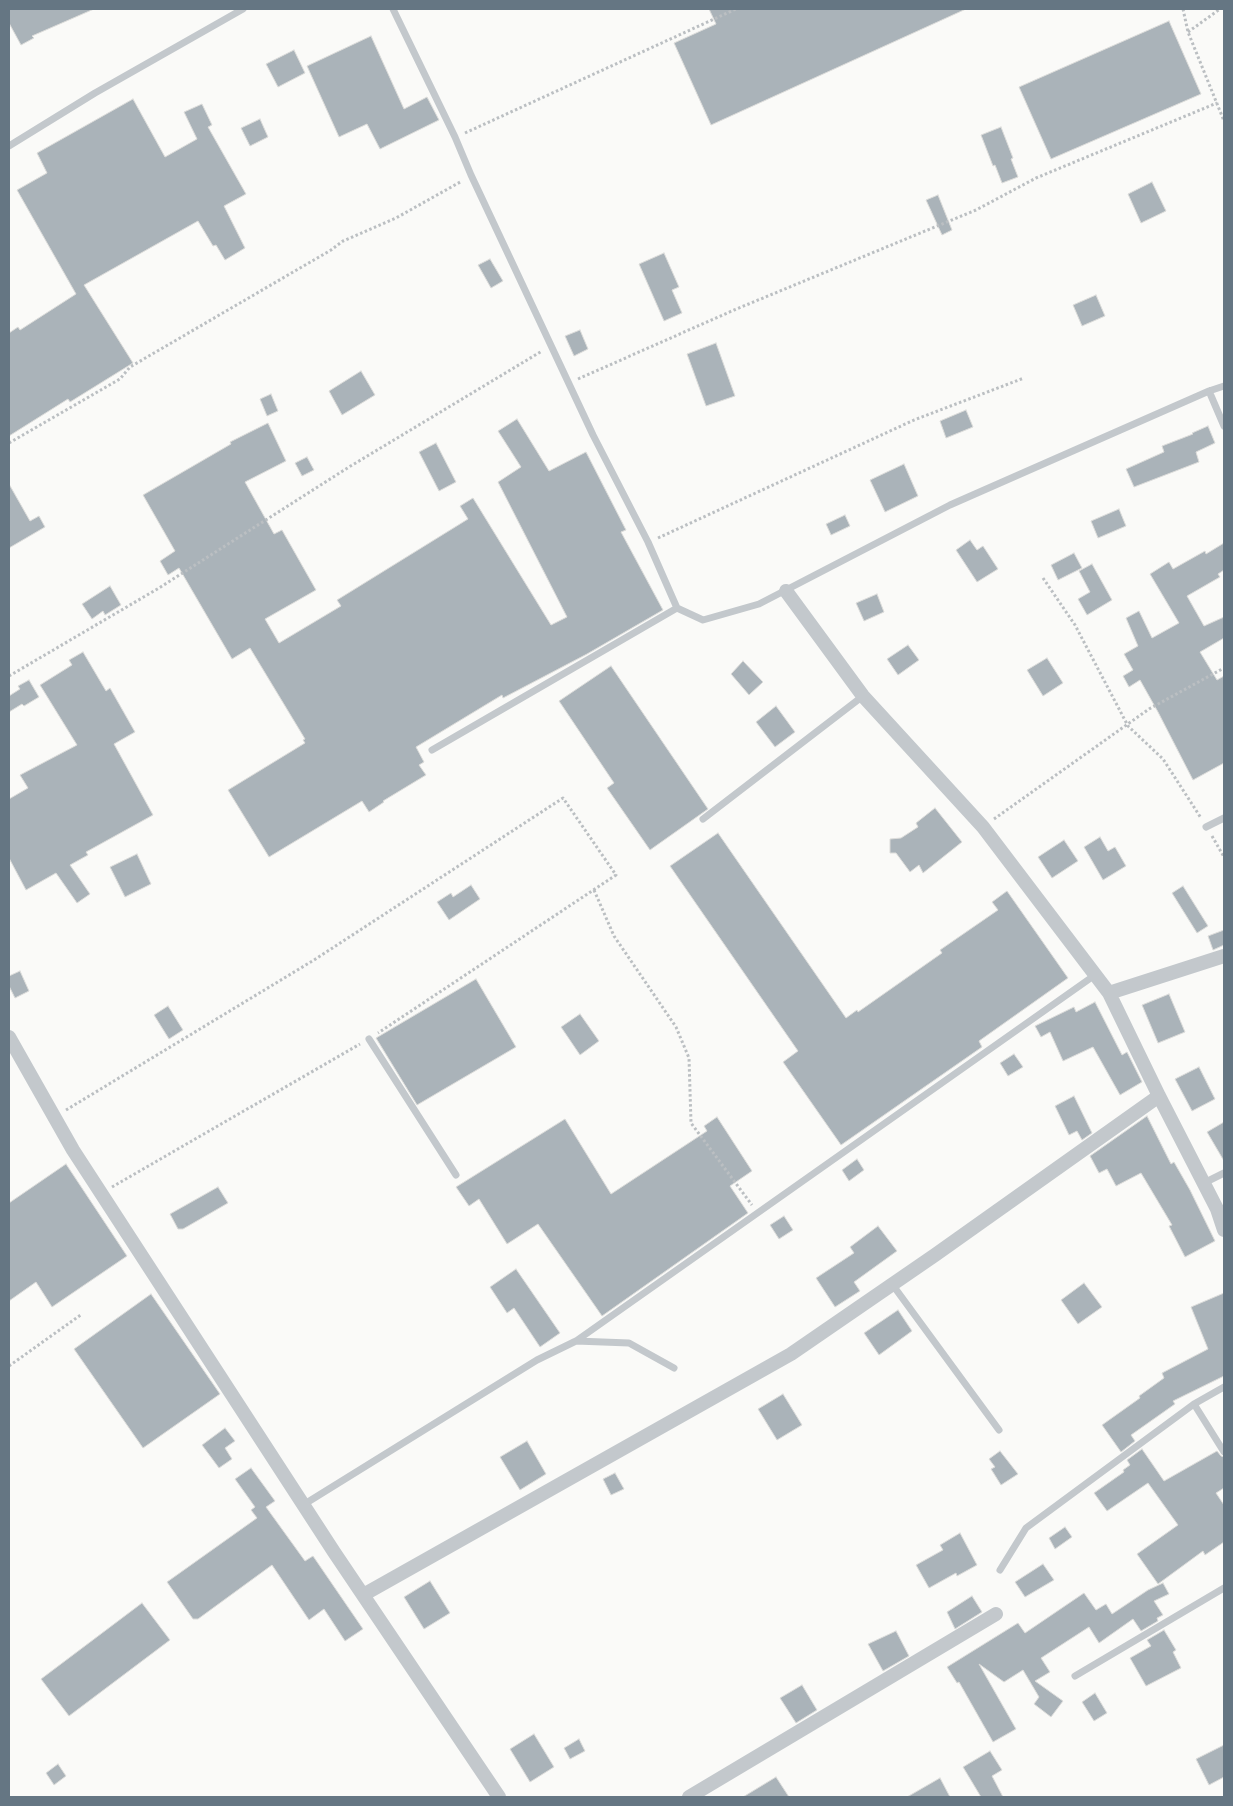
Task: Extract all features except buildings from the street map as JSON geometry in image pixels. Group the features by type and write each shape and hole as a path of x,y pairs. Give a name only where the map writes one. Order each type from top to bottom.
{"street":[{"path":"786,591 863,696 983,826 1109,993 1159,1096 1218,1209 1224,1230"},
{"path":"1109,993 1224,956"},
{"path":"9,1037 78,1157 363,1595 499,1797"},
{"path":"363,1595 791,1354 1159,1096"},
{"path":"698,1795 996,1614"}],"lane":[{"path":"9,146 95,93 244,9"},
{"path":"393,9 455,137 593,435 648,542 677,608 703,620 759,604 950,505 1224,386"},
{"path":"1209,391 1224,426"},
{"path":"432,750 677,608"},
{"path":"703,819 863,696"},
{"path":"1206,827 1224,818"},
{"path":"304,1505 537,1360 576,1341 1096,975"},
{"path":"369,1039 456,1175"},
{"path":"1204,1183 1224,1173"},
{"path":"892,1284 999,1430"},
{"path":"576,1341 629,1343 674,1368"},
{"path":"1000,1570 1026,1528 1194,1404 1224,1387"},
{"path":"1194,1404 1224,1452"},
{"path":"1074,1676 1224,1588"}],"path":[{"path":"455,137 736,9"},
{"path":"1184,9 1188,32 1224,121"},
{"path":"1188,32 1220,9"},
{"path":"569,383 734,310 976,210 1036,178 1217,103"},
{"path":"9,443 120,379 130,367 343,241 396,218 471,175"},
{"path":"9,676 159,588 349,467 551,346"},
{"path":"648,542 914,420 1024,378"},
{"path":"1043,578 1075,625 1128,726 1163,759 1224,857"},
{"path":"983,826 1150,709 1224,668"},
{"path":"54,1117 314,960 562,798 616,875"},
{"path":"594,890 614,936 676,1027 690,1058 691,1123 758,1214"},
{"path":"9,1366 82,1314"}]}
